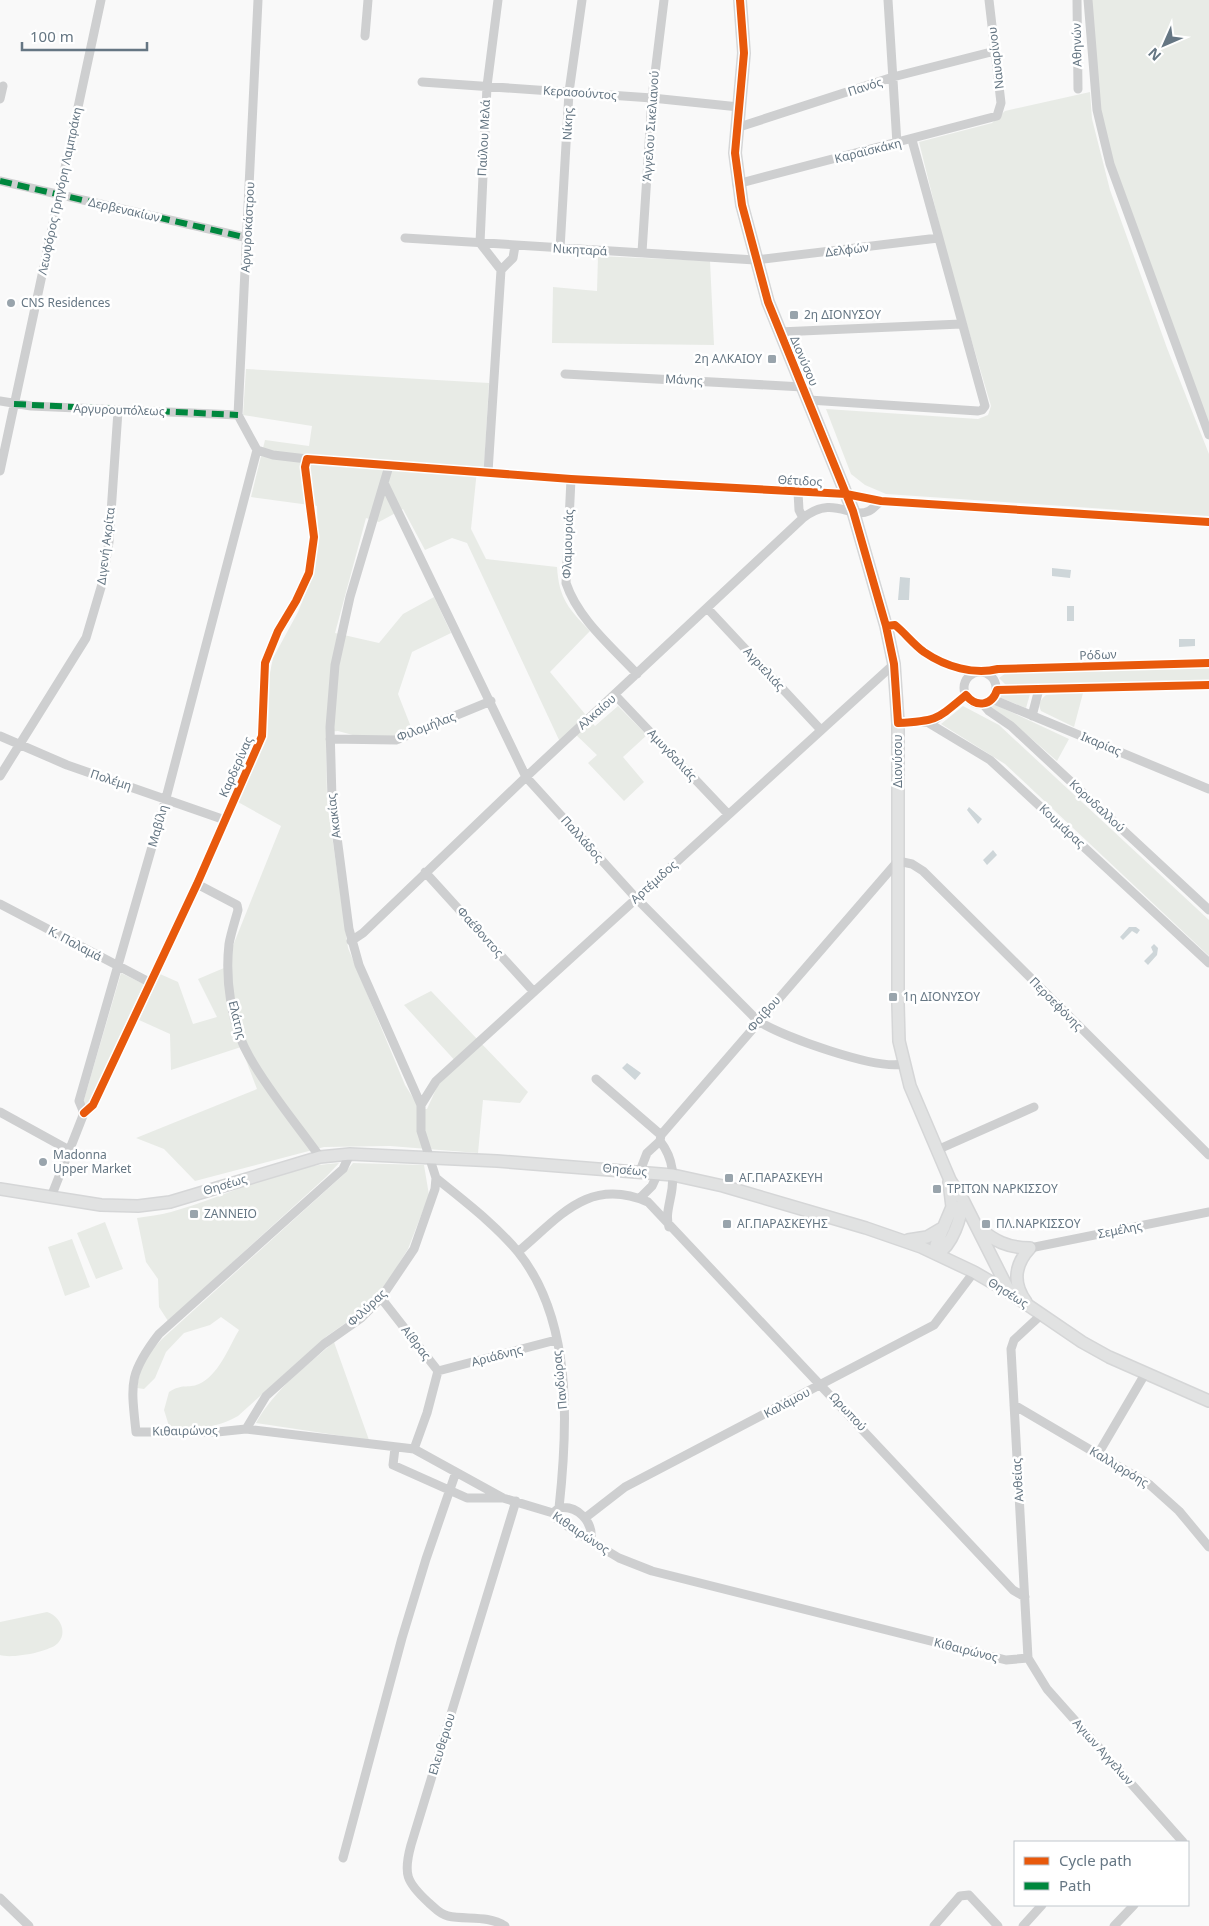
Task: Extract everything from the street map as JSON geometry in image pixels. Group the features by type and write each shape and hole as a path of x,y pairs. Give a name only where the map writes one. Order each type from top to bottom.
{"main road":[{"name":"Διονύσου","path":"740,0 744,53 736,128 737,184 755,260 780,332 809,400 852,511 886,626 894,664 898,723 898,1004 899,1041 903,1064 950,1180 963,1200 1010,1293"},
{"name":"Θησέως","path":"0,1189 101,1205 138,1206 170,1202 320,1157 350,1154 428,1157 640,1171 673,1175 723,1186 905,1240 974,1272 1010,1293 1082,1342 1145,1374 1209,1401"},
{"name":"Διονύσου","path":"937,1254 936,1245 952,1207 950,1180"},
{"path":"937,1254 944,1250 959,1220 963,1200"},
{"path":"975,1224 999,1243 1030,1248"},
{"path":"905,1240 928,1237 945,1226"},
{"path":"1030,1248 1022,1257 1016,1272 1019,1290 1031,1308"}],"street":[{"name":"Λεωφόρος Γρηγόρη Λαμπράκη","path":"0,471 101,0"},
{"name":"Αργυροκάστρου","path":"238,415 258,0"},
{"path":"365,36 368,0"},
{"name":"Παύλου Μελά","path":"480,243 487,86 498,0"},
{"name":"Νίκης","path":"560,249 570,92 582,0"},
{"name":"Άγγελου Σικελιανού","path":"642,252 652,98 664,0"},
{"path":"888,0 897,144"},
{"name":"Ναυαρίνου","path":"989,0 1001,103 997,116"},
{"name":"Αθηνών","path":"1077,0 1078,89"},
{"path":"1088,0 1097,110 1110,164 1209,435"},
{"name":"Πανός","path":"736,128 893,78 995,51"},
{"name":"Κερασούντος","path":"422,82 652,98 739,107"},
{"path":"0,99 3,86"},
{"name":"Καραϊσκάκη","path":"737,184 897,144 997,116"},
{"path":"809,400 982,410 985,406 912,140"},
{"name":"Δερβενακίων","path":"0,181 248,238"},
{"name":"Νικηταρά","path":"405,238 755,260"},
{"name":"Δελφών","path":"755,260 938,238"},
{"path":"480,243 501,270"},
{"path":"488,472 501,270 513,258 515,246"},
{"path":"780,332 961,324"},
{"name":"Μάνης","path":"565,374 803,387"},
{"name":"Αργυρουπόλεως","path":"0,401 14,404 118,411 238,415"},
{"name":"Διγενή Ακρίτα","path":"0,776 86,638 102,584 108,542 118,411"},
{"path":"238,415 257,450 273,455 390,466"},
{"name":"Μαβίλη","path":"51,1197 84,1113 78,1101 166,798 257,450"},
{"name":"Καρδερίνας","path":"84,1113 93,1105 197,884 262,736 264,663 278,630 296,601 309,574 314,536 305,467 307,459"},
{"name":"Θέτιδος","path":"390,466 571,479 846,494 881,500 1209,522"},
{"name":"Ακακίας","path":"390,466 350,596 335,665 330,738 332,799 351,941 359,965 421,1105 421,1131 428,1157"},
{"name":"Φλαμουριάς","path":"571,479 566,575 571,597 580,611 637,674"},
{"name":"Παλλάδος","path":"385,485 491,701 526,777 636,898 758,1021 772,1030 868,1063 885,1066 903,1064"},
{"path":"798,492 799,510 802,518"},
{"path":"852,511 869,511 881,500"},
{"name":"Αλκαίου","path":"351,941 364,932 425,872 616,695 802,518 822,507 852,511"},
{"name":"Αγριελιάς","path":"707,608 821,730"},
{"path":"886,626 895,625 923,652 938,661 973,673 988,673 995,680 997,690 992,699 983,704 973,702 966,695 964,685 973,673"},
{"name":"Ρόδων","path":"988,673 998,669 1209,663"},
{"name":"Αρτέμιδος","path":"421,1105 436,1081 894,664"},
{"path":"997,690 1209,685"},
{"path":"1032,716 1039,689"},
{"name":"Αμυγδαλιάς","path":"616,695 728,814"},
{"path":"898,723 927,722 936,719 966,695"},
{"name":"Ικαρίας","path":"992,699 1209,789"},
{"name":"Φιλομήλας","path":"330,738 396,740 491,701"},
{"name":"Κορυδαλλού","path":"983,704 989,711 1011,726 1209,910"},
{"name":"Κουμάρας","path":"927,722 990,760 1209,963"},
{"name":"Πολέμη","path":"0,736 19,746 66,765 166,798 225,820"},
{"name":"Φοίβου","path":"640,1171 647,1153 758,1021 898,861"},
{"name":"Περσεφόνης","path":"898,861 912,864 922,871 1209,1155"},
{"name":"Φαέθοντος","path":"425,872 534,992"},
{"name":"Ελάτης","path":"197,884 237,905 238,910 229,943 229,971 232,1005 240,1036 248,1056 292,1121 320,1157"},
{"name":"Κ. Παλαμά","path":"0,904 150,982"},
{"path":"596,1079 661,1138 670,1156 673,1175 667,1221 669,1227"},
{"path":"937,1150 1034,1107"},
{"path":"0,1112 70,1150"},
{"name":"Κιθαιρώνος","path":"350,1154 343,1169 159,1334 144,1354 134,1372 132,1395 136,1432 217,1432 246,1429 414,1449 503,1498 556,1511 561,1522 619,1558 652,1571 1006,1660 1028,1658"},
{"path":"428,1157 436,1178"},
{"path":"518,1252 571,1205 597,1196 615,1194 640,1198 652,1186 658,1173"},
{"name":"Πανδώρας","path":"436,1178 477,1212 518,1252 542,1289 554,1325 564,1391 563,1477 556,1511"},
{"name":"Φιλύρας","path":"246,1429 266,1396 324,1344 361,1318 381,1298 414,1249 435,1189 436,1178"},
{"name":"Ωρωπού","path":"640,1198 648,1202 669,1227 822,1384 1013,1590 1026,1598"},
{"name":"Σεμέλης","path":"1030,1248 1209,1212"},
{"name":"Καλάμου","path":"585,1518 625,1487 934,1325 974,1272"},
{"name":"Αίθρας","path":"381,1298 438,1371 427,1413 414,1449"},
{"name":"Ανθείας","path":"1028,1658 1012,1349 1014,1340 1041,1315"},
{"name":"Αριάδνης","path":"438,1371 556,1340"},
{"path":"1098,1454 1145,1374"},
{"name":"Καλλιρρόης","path":"1014,1405 1165,1496 1209,1547"},
{"path":"394,1448 393,1464 450,1491 467,1498 503,1498"},
{"path":"343,1858 402,1638 426,1559 456,1472"},
{"name":"Ελευθεριου","path":"505,1926 494,1921 445,1916 415,1891 406,1871 411,1845 516,1501"},
{"path":"556,1511 570,1508 585,1518 590,1526 590,1540"},
{"name":"Αγιων Αγγελων","path":"1028,1658 1047,1689 1182,1841"},
{"path":"934,1926 960,1896 969,1895 998,1926"},
{"path":"0,1898 28,1926"},
{"path":"1024,1926 1041,1906"},
{"path":"1114,1926 1133,1906"}],"shaded area":[{"path":"1089,0 1209,0 1209,433 1121,193 1102,122"},
{"path":"1090,92 1092,119 1110,190 1167,348 1209,454 1209,516 886,494 865,485 851,474 826,409 978,419 988,415 991,406 951,271 919,142 992,123 1005,111"},
{"path":"598,256 710,261 714,345 552,343 553,287 597,291"},
{"path":"246,369 489,383 484,469 477,470 471,529 486,559 557,567 560,587 566,603 590,631 550,672 595,726 618,706 647,735 623,757 644,782 624,801 588,763 597,755 573,732 560,742 467,543 452,538 425,550 403,509 379,522 366,518 335,633 379,643 403,614 434,597 451,633 412,652 398,694 411,727 382,743 338,731 326,732 327,800 348,948 405,1085 420,1109 427,1109 438,1085 459,1065 404,1005 431,991 528,1092 520,1103 483,1100 478,1153 390,1146 324,1147 195,1181 164,1149 136,1138 257,1089 241,1047 171,1070 170,1034 139,1020 160,974 178,982 193,1024 217,1017 198,979 224,968 281,826 238,802 266,738 268,682 273,658 298,612 312,577 318,541 317,506 251,497 265,440 309,446 312,426 243,415"},
{"path":"1052,568 1071,570 1070,578 1052,576"},
{"path":"900,577 910,578 909,600 898,600"},
{"path":"1067,606 1074,606 1074,621 1067,621"},
{"path":"1179,639 1195,639 1195,646 1179,647"},
{"path":"1209,667 1209,681 1006,685 999,678 1006,673"},
{"path":"1083,693 1074,727 1041,711 1040,702 1046,695"},
{"path":"1001,694 1030,694 1026,708 1001,698"},
{"path":"994,704 1069,739 1057,761 1010,720 991,707"},
{"path":"963,706 999,725 1209,920 1209,956 1005,764 941,724"},
{"path":"969,807 982,819 978,824 967,810"},
{"path":"993,850 997,855 987,865 983,860"},
{"path":"1129,927 1136,927 1140,930 1137,934 1132,931 1123,940 1120,937"},
{"path":"1154,944 1158,948 1157,955 1148,965 1144,961 1153,952 1151,947"},
{"path":"121,973 144,984 88,1105 83,1103"},
{"path":"627,1063 641,1073 635,1080 622,1068"},
{"path":"339,1163 168,1321 159,1307 158,1279 146,1262 137,1218 167,1213 192,1206 296,1170 317,1165"},
{"path":"353,1163 424,1165 429,1195 408,1249 382,1291 360,1313 327,1336 238,1416 213,1426 169,1426 164,1410 169,1392 178,1388 199,1384 212,1375 239,1330 221,1317 210,1325 184,1333 166,1352 155,1378 144,1389 137,1388 140,1372 149,1353 162,1339 343,1175"},
{"path":"105,1222 123,1269 96,1279 77,1233"},
{"path":"72,1239 90,1287 65,1296 48,1247"},
{"path":"334,1342 369,1440 256,1423 281,1389"},
{"path":"47,1612 56,1617 61,1625 62,1634 58,1643 47,1649 30,1654 0,1655 0,1622"}],"marked path":[{"path":"0,181 248,238"},
{"path":"14,404 238,415"}],"cycle path":[{"path":"740,0 744,53 735,153 742,205 768,302 853,511 886,626 894,664 898,723 935,718 966,695 974,702 988,702 997,690 1209,685"},
{"path":"84,1113 93,1105 197,884 262,736 265,663 278,631 296,601 309,573 314,537 305,467 307,459 571,479 846,494 881,501 1209,522"},
{"path":"886,626 895,625 920,649 941,662 970,670 989,671 998,669 1209,663"}],"place":[{"name":"CNS Residences","path":"11,303"},
{"name":"2η ΔΙΟΝΥΣΟΥ","path":"794,315"},
{"name":"2η ΑΛΚΑΙΟΥ","path":"772,359"},
{"name":"1η ΔΙΟΝΥΣΟΥ","path":"893,997"},
{"name":"Madonna Upper Market","path":"43,1162"},
{"name":"ΑΓ.ΠΑΡΑΣΚΕΥΗ","path":"729,1178"},
{"name":"ΤΡΙΤΩΝ ΝΑΡΚΙΣΣΟΥ","path":"937,1189"},
{"name":"ΖΑΝΝΕΙΟ","path":"194,1214"},
{"name":"ΑΓ.ΠΑΡΑΣΚΕΥΗΣ","path":"727,1224"},
{"name":"ΠΛ.ΝΑΡΚΙΣΣΟΥ","path":"986,1224"}]}
